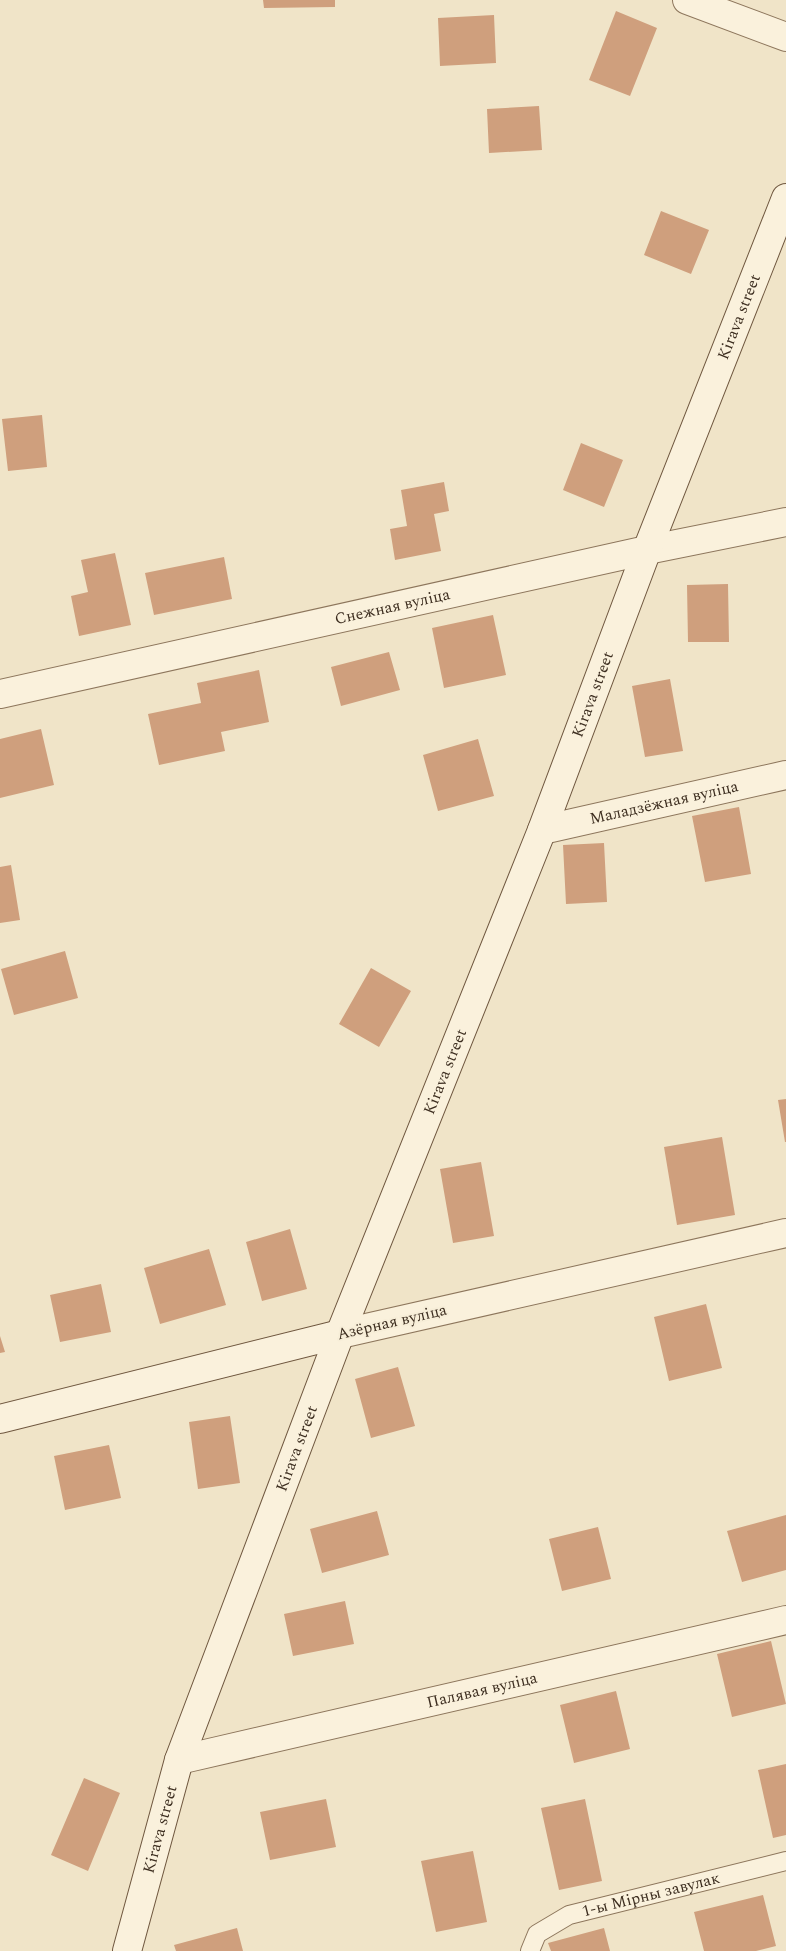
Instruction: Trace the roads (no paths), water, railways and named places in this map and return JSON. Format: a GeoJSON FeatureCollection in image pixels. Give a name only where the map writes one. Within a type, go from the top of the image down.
{"type":"FeatureCollection","features":[{"type":"Feature","properties":{"kind":"street"},"geometry":{"type":"LineString","coordinates":[[688,0],[786,37]]}},
{"type":"Feature","properties":{"kind":"street","name":"Kirava street"},"geometry":{"type":"LineString","coordinates":[[127,1951],[179,1760],[340,1334],[542,830],[647,550],[786,198]]}},
{"type":"Feature","properties":{"kind":"street","name":"Снежная вуліца"},"geometry":{"type":"LineString","coordinates":[[0,694],[647,550],[786,522]]}},
{"type":"Feature","properties":{"kind":"street","name":"Маладзёжная вуліца"},"geometry":{"type":"LineString","coordinates":[[542,830],[786,775]]}},
{"type":"Feature","properties":{"kind":"street","name":"Азёрная вуліца"},"geometry":{"type":"LineString","coordinates":[[0,1419],[340,1334],[786,1233]]}},
{"type":"Feature","properties":{"kind":"street","name":"Палявая вуліца"},"geometry":{"type":"LineString","coordinates":[[179,1760],[786,1620]]}},
{"type":"Feature","properties":{"kind":"lane","name":"1-ы Мірны завулак"},"geometry":{"type":"LineString","coordinates":[[530,1951],[537,1934],[569,1915],[786,1861]]}}]}
